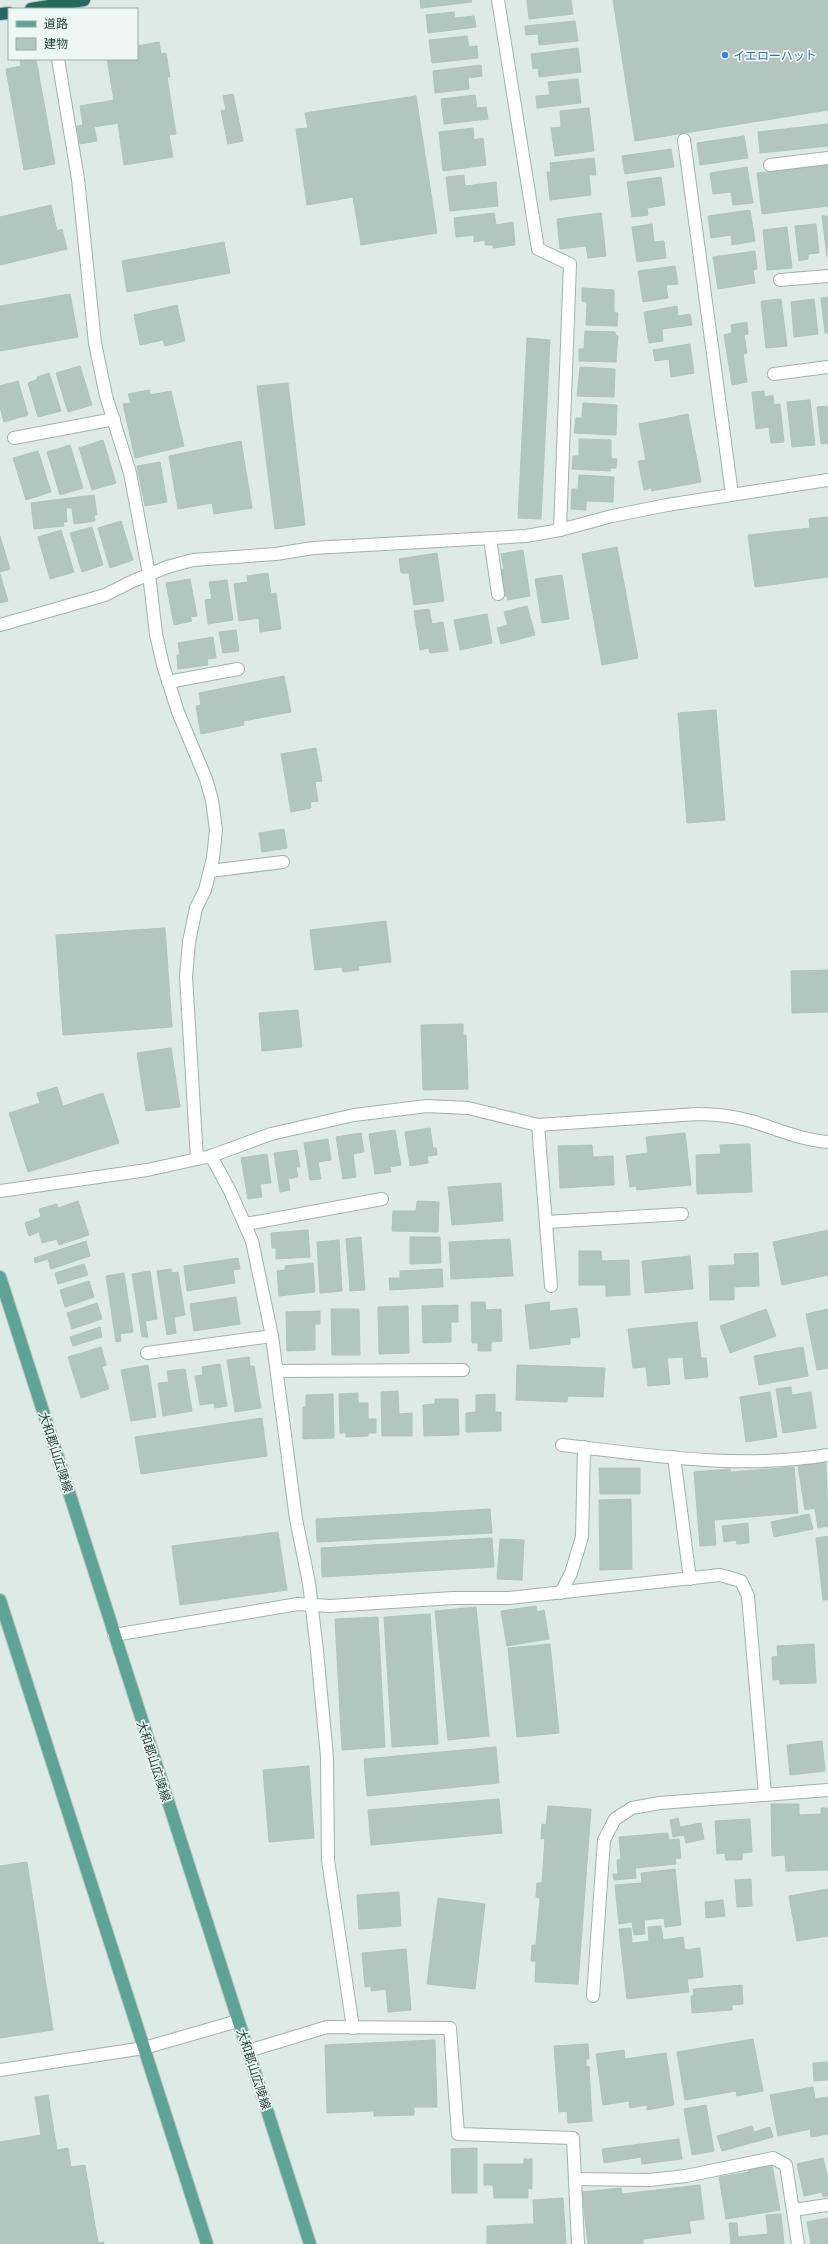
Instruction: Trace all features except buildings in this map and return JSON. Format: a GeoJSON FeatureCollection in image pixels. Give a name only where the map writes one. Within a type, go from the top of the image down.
{"type":"FeatureCollection","features":[{"type":"Feature","properties":{"kind":"highway"},"geometry":{"type":"LineString","coordinates":[[50,7],[84,0]]}},
{"type":"Feature","properties":{"kind":"main road","name":"大和郡山広陵線"},"geometry":{"type":"LineString","coordinates":[[0,1277],[310,2244]]}},
{"type":"Feature","properties":{"kind":"main road"},"geometry":{"type":"LineString","coordinates":[[0,1600],[207,2244]]}},
{"type":"Feature","properties":{"kind":"street"},"geometry":{"type":"LineString","coordinates":[[498,0],[538,249],[570,264],[560,530]]}},
{"type":"Feature","properties":{"kind":"street"},"geometry":{"type":"LineString","coordinates":[[58,60],[78,179],[95,343],[106,396],[130,473],[149,574],[156,634],[168,682],[178,712],[206,779],[212,800],[216,830],[210,871],[205,890],[196,908],[189,942],[186,977],[197,1159]]}},
{"type":"Feature","properties":{"kind":"street"},"geometry":{"type":"LineString","coordinates":[[684,140],[732,494]]}},
{"type":"Feature","properties":{"kind":"street"},"geometry":{"type":"LineString","coordinates":[[770,165],[828,158]]}},
{"type":"Feature","properties":{"kind":"street"},"geometry":{"type":"LineString","coordinates":[[780,280],[828,276]]}},
{"type":"Feature","properties":{"kind":"street"},"geometry":{"type":"LineString","coordinates":[[774,374],[828,367]]}},
{"type":"Feature","properties":{"kind":"street"},"geometry":{"type":"LineString","coordinates":[[14,438],[114,419]]}},
{"type":"Feature","properties":{"kind":"street"},"geometry":{"type":"LineString","coordinates":[[0,625],[105,595],[149,574],[194,560],[222,556],[276,554],[313,548],[526,536],[560,530],[612,516],[732,494],[828,480]]}},
{"type":"Feature","properties":{"kind":"street"},"geometry":{"type":"LineString","coordinates":[[490,538],[498,594]]}},
{"type":"Feature","properties":{"kind":"street"},"geometry":{"type":"LineString","coordinates":[[168,682],[238,669]]}},
{"type":"Feature","properties":{"kind":"street"},"geometry":{"type":"LineString","coordinates":[[210,871],[282,862]]}},
{"type":"Feature","properties":{"kind":"street"},"geometry":{"type":"LineString","coordinates":[[0,1192],[147,1170],[211,1156],[271,1134],[354,1115],[428,1106],[468,1108],[538,1125],[697,1114],[722,1114],[751,1121],[787,1135],[828,1142]]}},
{"type":"Feature","properties":{"kind":"street"},"geometry":{"type":"LineString","coordinates":[[538,1125],[551,1286]]}},
{"type":"Feature","properties":{"kind":"street"},"geometry":{"type":"LineString","coordinates":[[211,1156],[246,1224],[266,1300],[272,1336],[296,1518],[312,1605],[327,1757],[328,1860],[353,2028]]}},
{"type":"Feature","properties":{"kind":"street"},"geometry":{"type":"LineString","coordinates":[[246,1224],[382,1199]]}},
{"type":"Feature","properties":{"kind":"street"},"geometry":{"type":"LineString","coordinates":[[546,1222],[682,1214]]}},
{"type":"Feature","properties":{"kind":"street"},"geometry":{"type":"LineString","coordinates":[[147,1353],[272,1336]]}},
{"type":"Feature","properties":{"kind":"street"},"geometry":{"type":"LineString","coordinates":[[277,1371],[462,1370]]}},
{"type":"Feature","properties":{"kind":"street"},"geometry":{"type":"LineString","coordinates":[[562,1445],[674,1457],[749,1463],[805,1459],[828,1455]]}},
{"type":"Feature","properties":{"kind":"street"},"geometry":{"type":"LineString","coordinates":[[560,1593],[571,1573],[582,1537],[584,1448]]}},
{"type":"Feature","properties":{"kind":"street"},"geometry":{"type":"LineString","coordinates":[[674,1457],[690,1579]]}},
{"type":"Feature","properties":{"kind":"street"},"geometry":{"type":"LineString","coordinates":[[114,1635],[298,1604],[330,1606],[453,1598],[509,1598],[720,1576],[741,1581],[748,1596],[765,1794]]}},
{"type":"Feature","properties":{"kind":"street"},"geometry":{"type":"LineString","coordinates":[[593,1996],[604,1840],[615,1819],[632,1808],[660,1803],[828,1790]]}},
{"type":"Feature","properties":{"kind":"street"},"geometry":{"type":"LineString","coordinates":[[0,2070],[144,2048],[238,2021]]}},
{"type":"Feature","properties":{"kind":"street"},"geometry":{"type":"LineString","coordinates":[[248,2051],[327,2027],[450,2028],[458,2134],[573,2138],[578,2244]]}},
{"type":"Feature","properties":{"kind":"street"},"geometry":{"type":"LineString","coordinates":[[575,2179],[649,2180],[686,2176],[773,2158],[786,2165],[798,2244]]}},
{"type":"Feature","properties":{"kind":"street"},"geometry":{"type":"LineString","coordinates":[[793,2210],[828,2204]]}},
{"type":"Feature","properties":{"kind":"place","name":"イエローハット"},"geometry":{"type":"Point","coordinates":[725,55]}}]}
